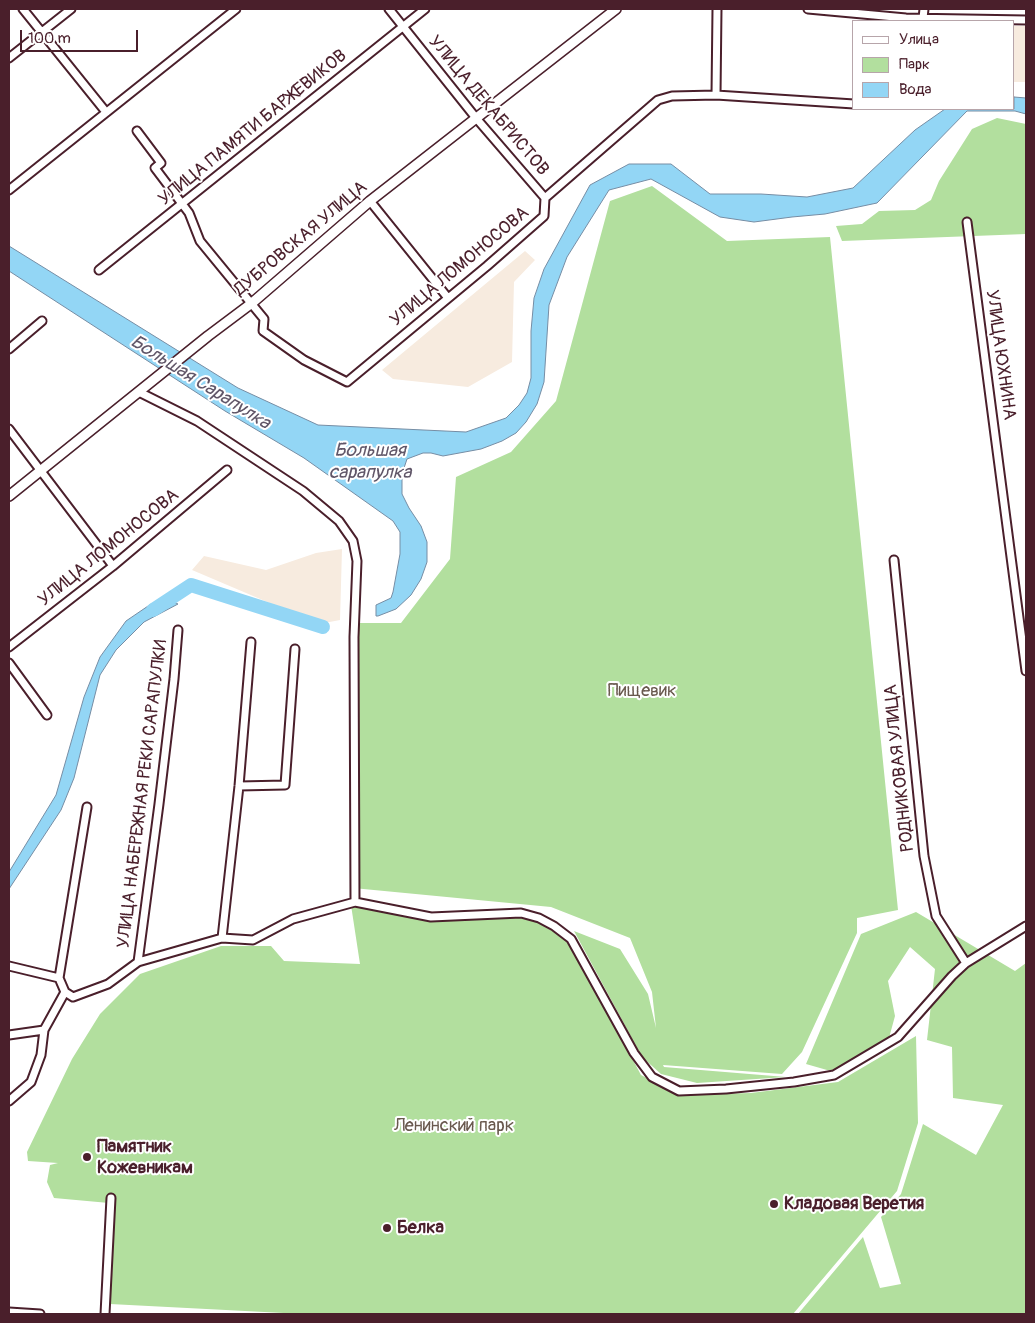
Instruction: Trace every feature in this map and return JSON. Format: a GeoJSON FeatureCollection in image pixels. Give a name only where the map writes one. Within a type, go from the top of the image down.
{"type":"FeatureCollection","features":[{"type":"Feature","properties":{"kind":"street"},"geometry":{"type":"LineString","coordinates":[[23,9],[106,112]]}},
{"type":"Feature","properties":{"kind":"street"},"geometry":{"type":"LineString","coordinates":[[9,58],[71,9]]}},
{"type":"Feature","properties":{"kind":"street"},"geometry":{"type":"LineString","coordinates":[[9,190],[236,9]]}},
{"type":"Feature","properties":{"kind":"street","name":"УЛИЦА ДЕКАБРИСТОВ"},"geometry":{"type":"LineString","coordinates":[[389,9],[476,118],[545,198]]}},
{"type":"Feature","properties":{"kind":"street","name":"УЛИЦА ПАМЯТИ БАРЖЕВИКОВ"},"geometry":{"type":"LineString","coordinates":[[99,270],[425,9]]}},
{"type":"Feature","properties":{"kind":"street","name":"ДУБРОВСКАЯ УЛИЦА"},"geometry":{"type":"LineString","coordinates":[[9,496],[208,336],[252,303],[370,201],[616,9]]}},
{"type":"Feature","properties":{"kind":"street"},"geometry":{"type":"LineString","coordinates":[[716,95],[717,9]]}},
{"type":"Feature","properties":{"kind":"street"},"geometry":{"type":"LineString","coordinates":[[808,9],[905,19],[1026,20]]}},
{"type":"Feature","properties":{"kind":"street"},"geometry":{"type":"LineString","coordinates":[[923,18],[924,9]]}},
{"type":"Feature","properties":{"kind":"street","name":"УЛИЦА ЛОМОНОСОВА"},"geometry":{"type":"LineString","coordinates":[[252,303],[264,319],[263,331],[304,360],[347,382],[544,216],[545,198],[658,100],[672,96],[716,95],[852,104]]}},
{"type":"Feature","properties":{"kind":"street"},"geometry":{"type":"LineString","coordinates":[[137,131],[160,163],[155,168],[189,213],[200,241],[252,303]]}},
{"type":"Feature","properties":{"kind":"street"},"geometry":{"type":"LineString","coordinates":[[370,201],[448,298]]}},
{"type":"Feature","properties":{"kind":"street","name":"УЛИЦА ЮХНИНА"},"geometry":{"type":"LineString","coordinates":[[967,222],[1026,671]]}},
{"type":"Feature","properties":{"kind":"street"},"geometry":{"type":"LineString","coordinates":[[9,349],[42,321]]}},
{"type":"Feature","properties":{"kind":"street"},"geometry":{"type":"LineString","coordinates":[[139,392],[197,421],[303,491],[333,515],[353,541],[357,561],[354,636],[355,902],[432,917],[520,913],[539,918],[554,926],[571,939],[634,1053],[652,1077],[679,1091],[726,1089],[794,1082],[834,1075],[898,1037],[952,976],[966,963],[1026,926]]}},
{"type":"Feature","properties":{"kind":"street"},"geometry":{"type":"LineString","coordinates":[[9,429],[113,566]]}},
{"type":"Feature","properties":{"kind":"street","name":"УЛИЦА ЛОМОНОСОВА"},"geometry":{"type":"LineString","coordinates":[[9,647],[113,566],[227,470]]}},
{"type":"Feature","properties":{"kind":"street","name":"РОДНИКОВАЯ УЛИЦА"},"geometry":{"type":"LineString","coordinates":[[894,560],[924,856],[936,916],[966,963]]}},
{"type":"Feature","properties":{"kind":"street","name":"УЛИЦА НАБЕРЕЖНАЯ РЕКИ САРАПУЛКИ"},"geometry":{"type":"LineString","coordinates":[[138,962],[159,804],[178,630]]}},
{"type":"Feature","properties":{"kind":"street"},"geometry":{"type":"LineString","coordinates":[[222,938],[239,786],[251,642]]}},
{"type":"Feature","properties":{"kind":"street"},"geometry":{"type":"LineString","coordinates":[[239,786],[285,785],[295,649]]}},
{"type":"Feature","properties":{"kind":"street"},"geometry":{"type":"LineString","coordinates":[[9,663],[47,715]]}},
{"type":"Feature","properties":{"kind":"street"},"geometry":{"type":"LineString","coordinates":[[9,1101],[32,1082],[42,1056],[44,1030],[65,992],[59,978],[86,807]]}},
{"type":"Feature","properties":{"kind":"street","name":"УЛИЦА НАБЕРЕЖНАЯ РЕКИ САРАПУЛКИ"},"geometry":{"type":"LineString","coordinates":[[65,992],[73,996],[108,984],[138,962],[222,938],[254,940],[293,919],[355,902]]}},
{"type":"Feature","properties":{"kind":"street"},"geometry":{"type":"LineString","coordinates":[[9,966],[59,978]]}},
{"type":"Feature","properties":{"kind":"street"},"geometry":{"type":"LineString","coordinates":[[9,1035],[44,1030]]}},
{"type":"Feature","properties":{"kind":"street"},"geometry":{"type":"LineString","coordinates":[[105,1314],[111,1198]]}},
{"type":"Feature","properties":{"kind":"street"},"geometry":{"type":"LineString","coordinates":[[9,1312],[40,1314]]}},
{"type":"Feature","properties":{"kind":"shaded area"},"geometry":{"type":"Polygon","coordinates":[[[1015,26],[1026,26],[1026,82],[1015,82],[1015,26]]]}},
{"type":"Feature","properties":{"kind":"shaded area"},"geometry":{"type":"Polygon","coordinates":[[[525,251],[535,260],[514,282],[512,362],[468,387],[393,379],[382,370],[525,251]]]}},
{"type":"Feature","properties":{"kind":"shaded area"},"geometry":{"type":"Polygon","coordinates":[[[342,549],[340,620],[319,624],[192,570],[204,556],[266,570],[316,553],[342,549]]]}},
{"type":"Feature","properties":{"kind":"green space"},"geometry":{"type":"Polygon","coordinates":[[[997,118],[1026,124],[1026,234],[842,241],[836,226],[862,224],[879,211],[915,210],[931,200],[939,181],[972,129],[997,118]]]}},
{"type":"Feature","properties":{"kind":"green space","name":"Пищевик"},"geometry":{"type":"Polygon","coordinates":[[[652,186],[727,241],[830,237],[898,910],[857,918],[857,933],[802,1052],[782,1074],[663,1065],[664,1067],[786,1077],[697,1083],[661,1074],[642,1057],[574,931],[620,949],[648,994],[656,1028],[652,992],[630,938],[551,907],[353,888],[359,623],[401,623],[450,559],[456,477],[511,452],[556,401],[610,201],[652,186]]]}},
{"type":"Feature","properties":{"kind":"green space","name":"Ленинский парк"},"geometry":{"type":"Polygon","coordinates":[[[351,905],[419,917],[517,912],[568,939],[641,1075],[679,1095],[751,1093],[838,1082],[916,1036],[918,1123],[897,1191],[793,1314],[303,1314],[110,1304],[113,1260],[107,1234],[109,1203],[54,1198],[47,1182],[50,1165],[58,1163],[28,1161],[27,1152],[72,1059],[100,1014],[140,974],[221,946],[271,946],[284,961],[360,964],[351,905]]]}},
{"type":"Feature","properties":{"kind":"green space"},"geometry":{"type":"Polygon","coordinates":[[[916,912],[1015,971],[1026,963],[1026,1314],[798,1314],[863,1237],[880,1288],[901,1284],[881,1217],[901,1194],[923,1124],[976,1155],[1003,1105],[953,1098],[952,1047],[927,1040],[935,969],[910,947],[888,981],[895,1016],[889,1038],[834,1072],[806,1064],[861,934],[916,912]]]}},
{"type":"Feature","properties":{"kind":"water","name":"Большая сарапулка"},"geometry":{"type":"Polygon","coordinates":[[[1015,97],[1026,98],[1026,114],[1015,111],[967,111],[877,203],[825,214],[754,222],[720,217],[651,179],[609,190],[567,257],[549,305],[544,382],[537,404],[526,422],[516,433],[481,449],[443,456],[423,453],[407,459],[402,474],[402,494],[421,526],[427,542],[427,562],[421,579],[411,595],[396,609],[378,616],[376,616],[376,605],[391,598],[400,554],[400,532],[393,521],[304,458],[225,411],[9,271],[9,246],[238,388],[318,425],[466,432],[506,418],[519,405],[527,393],[531,378],[531,331],[534,298],[544,269],[590,185],[629,164],[671,164],[710,194],[761,194],[807,197],[853,188],[915,130],[944,110],[1015,110],[1015,97]]]}},
{"type":"Feature","properties":{"kind":"water"},"geometry":{"type":"Polygon","coordinates":[[[169,600],[178,604],[144,622],[116,650],[100,675],[74,778],[61,810],[9,889],[9,872],[56,795],[84,697],[100,657],[126,621],[151,604],[169,600]]]}},
{"type":"Feature","properties":{"kind":"waterway","name":"Большая Сарапулка"},"geometry":{"type":"LineString","coordinates":[[153,610],[191,585],[323,627]]}},
{"type":"Feature","properties":{"kind":"place","name":"Памятник Кожевникам"},"geometry":{"type":"Point","coordinates":[87,1157]}},
{"type":"Feature","properties":{"kind":"place","name":"Кладовая Веретия"},"geometry":{"type":"Point","coordinates":[774,1204]}},
{"type":"Feature","properties":{"kind":"place","name":"Белка"},"geometry":{"type":"Point","coordinates":[387,1228]}}]}
